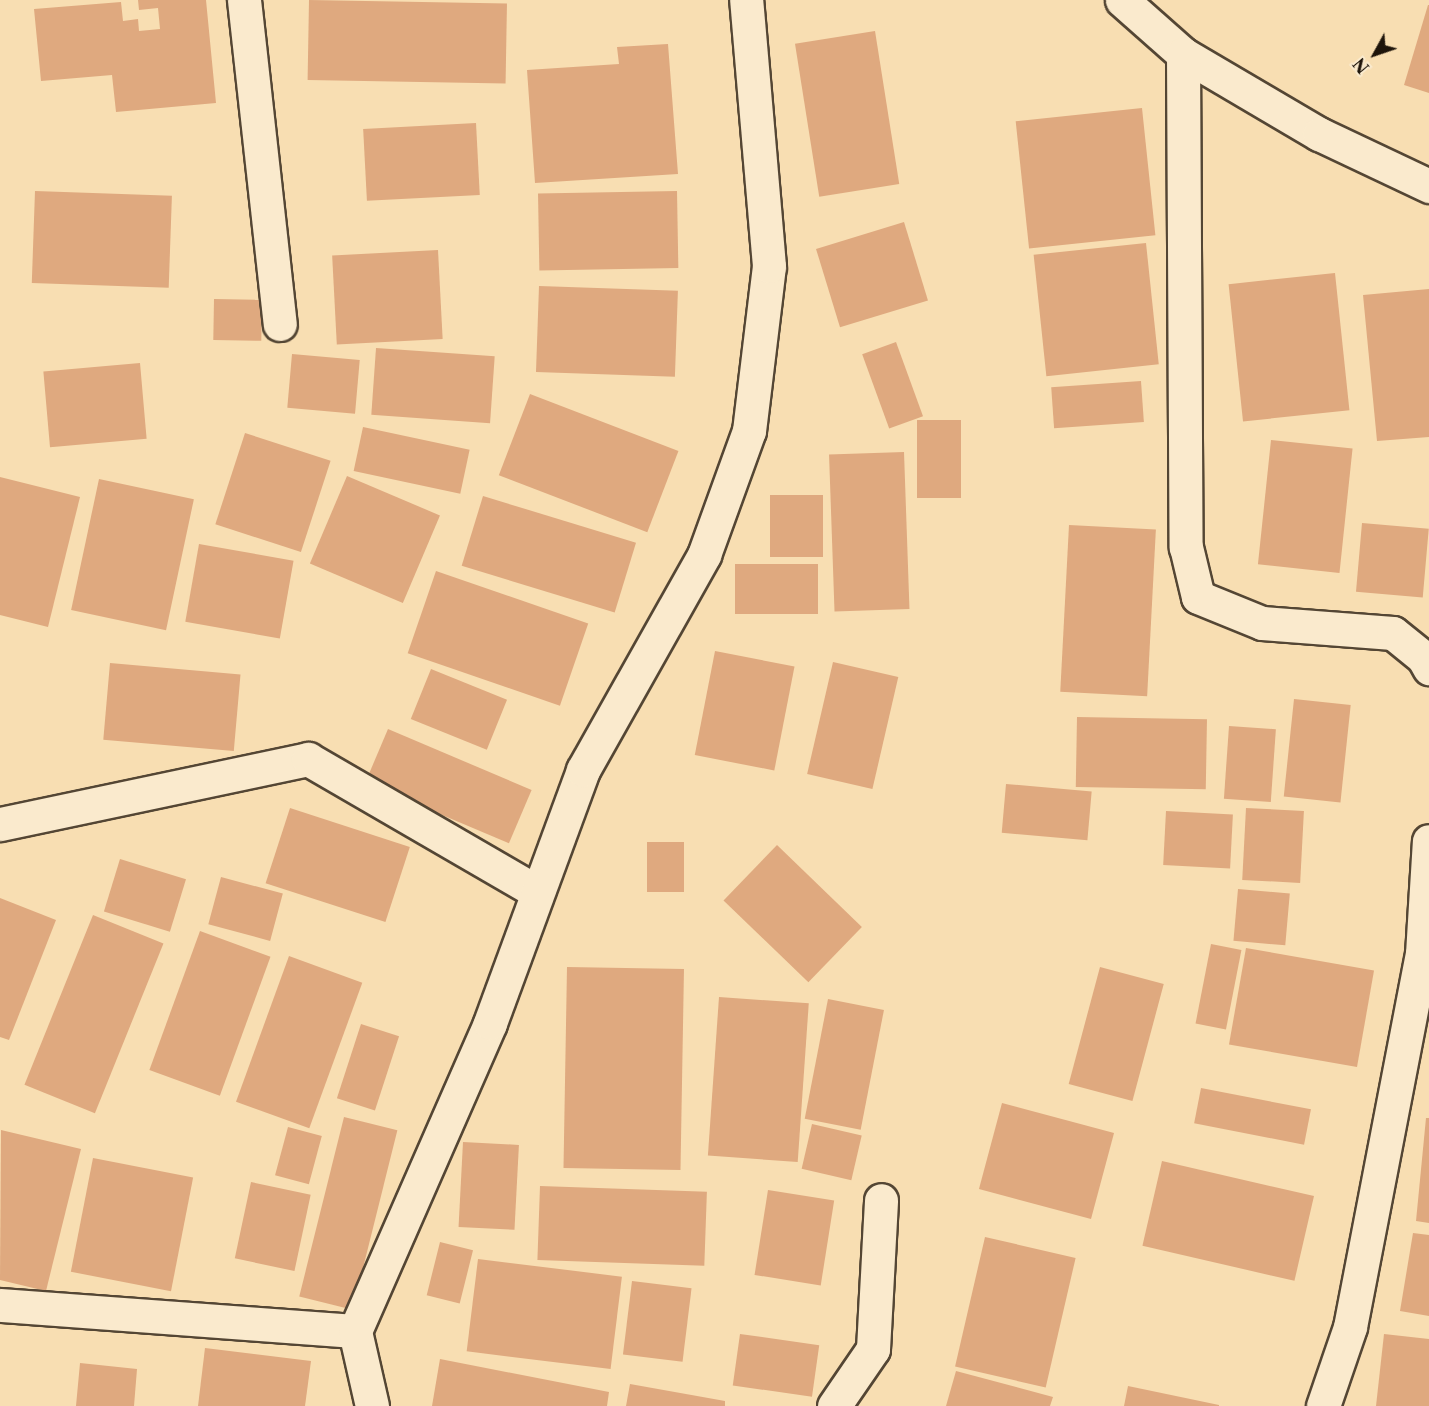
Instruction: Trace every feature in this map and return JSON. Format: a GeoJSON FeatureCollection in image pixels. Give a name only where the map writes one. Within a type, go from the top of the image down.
{"type":"FeatureCollection","features":[{"type":"Feature","properties":{"kind":"street"},"geometry":{"type":"LineString","coordinates":[[244,0],[280,324]]}},
{"type":"Feature","properties":{"kind":"street"},"geometry":{"type":"LineString","coordinates":[[372,1406],[355,1331],[490,1023],[536,891],[583,770],[704,555],[749,431],[769,266],[746,0]]}},
{"type":"Feature","properties":{"kind":"street"},"geometry":{"type":"LineString","coordinates":[[1122,0],[1183,54],[1319,134],[1429,186]]}},
{"type":"Feature","properties":{"kind":"street"},"geometry":{"type":"LineString","coordinates":[[1183,54],[1186,547],[1198,597],[1262,623],[1393,633],[1423,657],[1429,668]]}},
{"type":"Feature","properties":{"kind":"street"},"geometry":{"type":"LineString","coordinates":[[0,824],[308,759],[536,891]]}},
{"type":"Feature","properties":{"kind":"street"},"geometry":{"type":"LineString","coordinates":[[1323,1406],[1350,1327],[1422,954],[1429,841]]}},
{"type":"Feature","properties":{"kind":"street"},"geometry":{"type":"LineString","coordinates":[[834,1406],[873,1349],[881,1200]]}},
{"type":"Feature","properties":{"kind":"street"},"geometry":{"type":"LineString","coordinates":[[0,1305],[355,1331]]}},
{"type":"Feature","properties":{"kind":"building"},"geometry":{"type":"Polygon","coordinates":[[[138,0],[206,0],[216,103],[116,112],[112,75],[41,81],[34,9],[121,2],[123,21],[138,19],[139,31],[160,29],[158,8],[139,10],[138,0]]]}},
{"type":"Feature","properties":{"kind":"building"},"geometry":{"type":"Polygon","coordinates":[[[309,0],[507,3],[506,83],[308,80],[309,0]]]}},
{"type":"Feature","properties":{"kind":"building"},"geometry":{"type":"Polygon","coordinates":[[[1429,5],[1429,93],[1404,85],[1429,5]]]}},
{"type":"Feature","properties":{"kind":"building"},"geometry":{"type":"Polygon","coordinates":[[[875,31],[899,184],[819,197],[795,44],[875,31]]]}},
{"type":"Feature","properties":{"kind":"building"},"geometry":{"type":"Polygon","coordinates":[[[668,44],[678,174],[535,183],[527,70],[619,64],[617,47],[668,44]]]}},
{"type":"Feature","properties":{"kind":"building"},"geometry":{"type":"Polygon","coordinates":[[[1142,108],[1155,235],[1029,249],[1016,121],[1142,108]]]}},
{"type":"Feature","properties":{"kind":"building"},"geometry":{"type":"Polygon","coordinates":[[[476,123],[480,195],[367,201],[363,129],[476,123]]]}},
{"type":"Feature","properties":{"kind":"building"},"geometry":{"type":"Polygon","coordinates":[[[35,191],[172,196],[169,288],[32,283],[35,191]]]}},
{"type":"Feature","properties":{"kind":"building"},"geometry":{"type":"Polygon","coordinates":[[[677,191],[678,268],[539,270],[538,193],[677,191]]]}},
{"type":"Feature","properties":{"kind":"building"},"geometry":{"type":"Polygon","coordinates":[[[904,222],[928,300],[840,327],[816,249],[904,222]]]}},
{"type":"Feature","properties":{"kind":"building"},"geometry":{"type":"Polygon","coordinates":[[[1146,243],[1159,364],[1046,376],[1034,255],[1146,243]]]}},
{"type":"Feature","properties":{"kind":"building"},"geometry":{"type":"Polygon","coordinates":[[[438,250],[443,339],[337,344],[332,256],[438,250]]]}},
{"type":"Feature","properties":{"kind":"building"},"geometry":{"type":"Polygon","coordinates":[[[1335,273],[1349,410],[1243,421],[1229,284],[1335,273]]]}},
{"type":"Feature","properties":{"kind":"building"},"geometry":{"type":"Polygon","coordinates":[[[539,286],[678,291],[675,377],[536,372],[539,286]]]}},
{"type":"Feature","properties":{"kind":"building"},"geometry":{"type":"Polygon","coordinates":[[[1429,289],[1429,437],[1377,441],[1363,295],[1429,289]]]}},
{"type":"Feature","properties":{"kind":"building"},"geometry":{"type":"Polygon","coordinates":[[[214,299],[262,300],[261,341],[213,340],[214,299]]]}},
{"type":"Feature","properties":{"kind":"building"},"geometry":{"type":"Polygon","coordinates":[[[896,342],[923,416],[889,429],[862,354],[896,342]]]}},
{"type":"Feature","properties":{"kind":"building"},"geometry":{"type":"Polygon","coordinates":[[[376,348],[495,356],[490,423],[371,415],[376,348]]]}},
{"type":"Feature","properties":{"kind":"building"},"geometry":{"type":"Polygon","coordinates":[[[292,354],[360,360],[355,414],[287,408],[292,354]]]}},
{"type":"Feature","properties":{"kind":"building"},"geometry":{"type":"Polygon","coordinates":[[[140,363],[147,439],[50,447],[43,371],[140,363]]]}},
{"type":"Feature","properties":{"kind":"building"},"geometry":{"type":"Polygon","coordinates":[[[1141,381],[1144,422],[1054,428],[1051,387],[1141,381]]]}},
{"type":"Feature","properties":{"kind":"building"},"geometry":{"type":"Polygon","coordinates":[[[530,394],[678,451],[647,532],[499,475],[530,394]]]}},
{"type":"Feature","properties":{"kind":"building"},"geometry":{"type":"Polygon","coordinates":[[[917,420],[961,420],[961,498],[917,498],[917,420]]]}},
{"type":"Feature","properties":{"kind":"building"},"geometry":{"type":"Polygon","coordinates":[[[363,427],[470,450],[460,494],[354,471],[363,427]]]}},
{"type":"Feature","properties":{"kind":"building"},"geometry":{"type":"Polygon","coordinates":[[[245,433],[331,461],[301,552],[215,524],[245,433]]]}},
{"type":"Feature","properties":{"kind":"building"},"geometry":{"type":"Polygon","coordinates":[[[1271,440],[1353,449],[1339,573],[1258,564],[1271,440]]]}},
{"type":"Feature","properties":{"kind":"building"},"geometry":{"type":"Polygon","coordinates":[[[904,452],[909,609],[835,612],[829,455],[904,452]]]}},
{"type":"Feature","properties":{"kind":"building"},"geometry":{"type":"Polygon","coordinates":[[[347,476],[440,515],[403,603],[310,563],[347,476]]]}},
{"type":"Feature","properties":{"kind":"building"},"geometry":{"type":"Polygon","coordinates":[[[0,477],[80,497],[48,627],[0,615],[0,477]]]}},
{"type":"Feature","properties":{"kind":"building"},"geometry":{"type":"Polygon","coordinates":[[[99,479],[194,499],[166,630],[71,610],[99,479]]]}},
{"type":"Feature","properties":{"kind":"building"},"geometry":{"type":"Polygon","coordinates":[[[770,495],[823,495],[823,557],[770,557],[770,495]]]}},
{"type":"Feature","properties":{"kind":"building"},"geometry":{"type":"Polygon","coordinates":[[[483,496],[636,543],[615,613],[462,566],[483,496]]]}},
{"type":"Feature","properties":{"kind":"building"},"geometry":{"type":"Polygon","coordinates":[[[1362,523],[1429,529],[1423,598],[1356,592],[1362,523]]]}},
{"type":"Feature","properties":{"kind":"building"},"geometry":{"type":"Polygon","coordinates":[[[1069,525],[1156,530],[1147,696],[1060,692],[1069,525]]]}},
{"type":"Feature","properties":{"kind":"building"},"geometry":{"type":"Polygon","coordinates":[[[199,544],[294,561],[280,638],[185,622],[199,544]]]}},
{"type":"Feature","properties":{"kind":"building"},"geometry":{"type":"Polygon","coordinates":[[[735,564],[818,564],[818,614],[735,614],[735,564]]]}},
{"type":"Feature","properties":{"kind":"building"},"geometry":{"type":"Polygon","coordinates":[[[436,571],[588,623],[560,706],[408,653],[436,571]]]}},
{"type":"Feature","properties":{"kind":"building"},"geometry":{"type":"Polygon","coordinates":[[[715,651],[795,666],[774,771],[695,755],[715,651]]]}},
{"type":"Feature","properties":{"kind":"building"},"geometry":{"type":"Polygon","coordinates":[[[833,662],[898,677],[872,789],[807,774],[833,662]]]}},
{"type":"Feature","properties":{"kind":"building"},"geometry":{"type":"Polygon","coordinates":[[[110,663],[241,674],[234,751],[103,740],[110,663]]]}},
{"type":"Feature","properties":{"kind":"building"},"geometry":{"type":"Polygon","coordinates":[[[431,669],[507,700],[487,750],[411,719],[431,669]]]}},
{"type":"Feature","properties":{"kind":"building"},"geometry":{"type":"Polygon","coordinates":[[[1294,699],[1351,705],[1340,802],[1284,796],[1294,699]]]}},
{"type":"Feature","properties":{"kind":"building"},"geometry":{"type":"Polygon","coordinates":[[[1077,717],[1207,719],[1206,789],[1076,787],[1077,717]]]}},
{"type":"Feature","properties":{"kind":"building"},"geometry":{"type":"Polygon","coordinates":[[[1229,726],[1276,729],[1271,802],[1224,799],[1229,726]]]}},
{"type":"Feature","properties":{"kind":"building"},"geometry":{"type":"Polygon","coordinates":[[[388,729],[532,790],[509,843],[365,782],[388,729]]]}},
{"type":"Feature","properties":{"kind":"building"},"geometry":{"type":"Polygon","coordinates":[[[1006,784],[1092,791],[1087,840],[1002,833],[1006,784]]]}},
{"type":"Feature","properties":{"kind":"building"},"geometry":{"type":"Polygon","coordinates":[[[290,808],[410,847],[385,922],[266,883],[290,808]]]}},
{"type":"Feature","properties":{"kind":"building"},"geometry":{"type":"Polygon","coordinates":[[[1246,808],[1304,811],[1300,883],[1242,880],[1246,808]]]}},
{"type":"Feature","properties":{"kind":"building"},"geometry":{"type":"Polygon","coordinates":[[[1166,811],[1233,815],[1230,868],[1163,865],[1166,811]]]}},
{"type":"Feature","properties":{"kind":"building"},"geometry":{"type":"Polygon","coordinates":[[[647,842],[684,842],[684,892],[647,892],[647,842]]]}},
{"type":"Feature","properties":{"kind":"building"},"geometry":{"type":"Polygon","coordinates":[[[777,845],[862,927],[808,982],[724,900],[777,845]]]}},
{"type":"Feature","properties":{"kind":"building"},"geometry":{"type":"Polygon","coordinates":[[[120,859],[186,879],[170,932],[104,912],[120,859]]]}},
{"type":"Feature","properties":{"kind":"building"},"geometry":{"type":"Polygon","coordinates":[[[221,877],[283,894],[270,941],[208,924],[221,877]]]}},
{"type":"Feature","properties":{"kind":"building"},"geometry":{"type":"Polygon","coordinates":[[[1238,889],[1290,894],[1285,945],[1233,941],[1238,889]]]}},
{"type":"Feature","properties":{"kind":"building"},"geometry":{"type":"Polygon","coordinates":[[[0,898],[56,920],[9,1040],[0,1037],[0,898]]]}},
{"type":"Feature","properties":{"kind":"building"},"geometry":{"type":"Polygon","coordinates":[[[93,915],[163,943],[95,1113],[24,1085],[93,915]]]}},
{"type":"Feature","properties":{"kind":"building"},"geometry":{"type":"Polygon","coordinates":[[[200,931],[270,957],[220,1096],[149,1070],[200,931]]]}},
{"type":"Feature","properties":{"kind":"building"},"geometry":{"type":"Polygon","coordinates":[[[1211,944],[1241,950],[1226,1029],[1196,1024],[1211,944]]]}},
{"type":"Feature","properties":{"kind":"building"},"geometry":{"type":"Polygon","coordinates":[[[1246,948],[1374,971],[1357,1067],[1229,1045],[1246,948]]]}},
{"type":"Feature","properties":{"kind":"building"},"geometry":{"type":"Polygon","coordinates":[[[289,956],[362,983],[309,1128],[236,1102],[289,956]]]}},
{"type":"Feature","properties":{"kind":"building"},"geometry":{"type":"Polygon","coordinates":[[[567,967],[684,969],[680,1170],[563,1168],[567,967]]]}},
{"type":"Feature","properties":{"kind":"building"},"geometry":{"type":"Polygon","coordinates":[[[1100,967],[1164,984],[1132,1101],[1069,1084],[1100,967]]]}},
{"type":"Feature","properties":{"kind":"building"},"geometry":{"type":"Polygon","coordinates":[[[719,997],[809,1003],[798,1162],[708,1156],[719,997]]]}},
{"type":"Feature","properties":{"kind":"building"},"geometry":{"type":"Polygon","coordinates":[[[828,999],[884,1010],[861,1130],[805,1119],[828,999]]]}},
{"type":"Feature","properties":{"kind":"building"},"geometry":{"type":"Polygon","coordinates":[[[361,1024],[399,1036],[375,1111],[337,1098],[361,1024]]]}},
{"type":"Feature","properties":{"kind":"building"},"geometry":{"type":"Polygon","coordinates":[[[1201,1088],[1311,1109],[1304,1145],[1194,1123],[1201,1088]]]}},
{"type":"Feature","properties":{"kind":"building"},"geometry":{"type":"Polygon","coordinates":[[[1002,1103],[1114,1133],[1091,1219],[979,1189],[1002,1103]]]}},
{"type":"Feature","properties":{"kind":"building"},"geometry":{"type":"Polygon","coordinates":[[[344,1117],[397,1130],[353,1310],[299,1297],[344,1117]]]}},
{"type":"Feature","properties":{"kind":"building"},"geometry":{"type":"Polygon","coordinates":[[[1426,1118],[1429,1118],[1429,1223],[1416,1221],[1426,1118]]]}},
{"type":"Feature","properties":{"kind":"building"},"geometry":{"type":"Polygon","coordinates":[[[812,1124],[862,1135],[851,1180],[802,1169],[812,1124]]]}},
{"type":"Feature","properties":{"kind":"building"},"geometry":{"type":"Polygon","coordinates":[[[288,1127],[322,1136],[309,1184],[275,1175],[288,1127]]]}},
{"type":"Feature","properties":{"kind":"building"},"geometry":{"type":"Polygon","coordinates":[[[1,1130],[81,1149],[46,1291],[0,1280],[1,1130]]]}},
{"type":"Feature","properties":{"kind":"building"},"geometry":{"type":"Polygon","coordinates":[[[463,1142],[519,1145],[514,1230],[459,1227],[463,1142]]]}},
{"type":"Feature","properties":{"kind":"building"},"geometry":{"type":"Polygon","coordinates":[[[93,1158],[193,1177],[171,1291],[71,1272],[93,1158]]]}},
{"type":"Feature","properties":{"kind":"building"},"geometry":{"type":"Polygon","coordinates":[[[1162,1161],[1314,1196],[1294,1281],[1142,1246],[1162,1161]]]}},
{"type":"Feature","properties":{"kind":"building"},"geometry":{"type":"Polygon","coordinates":[[[251,1182],[311,1195],[294,1271],[235,1258],[251,1182]]]}},
{"type":"Feature","properties":{"kind":"building"},"geometry":{"type":"Polygon","coordinates":[[[540,1186],[707,1192],[704,1266],[537,1260],[540,1186]]]}},
{"type":"Feature","properties":{"kind":"building"},"geometry":{"type":"Polygon","coordinates":[[[768,1190],[834,1200],[821,1285],[755,1275],[768,1190]]]}},
{"type":"Feature","properties":{"kind":"building"},"geometry":{"type":"Polygon","coordinates":[[[1413,1233],[1429,1235],[1429,1316],[1400,1311],[1413,1233]]]}},
{"type":"Feature","properties":{"kind":"building"},"geometry":{"type":"Polygon","coordinates":[[[985,1237],[1076,1258],[1046,1388],[955,1367],[985,1237]]]}},
{"type":"Feature","properties":{"kind":"building"},"geometry":{"type":"Polygon","coordinates":[[[440,1242],[473,1250],[460,1304],[427,1295],[440,1242]]]}},
{"type":"Feature","properties":{"kind":"building"},"geometry":{"type":"Polygon","coordinates":[[[478,1259],[622,1277],[611,1369],[467,1351],[478,1259]]]}},
{"type":"Feature","properties":{"kind":"building"},"geometry":{"type":"Polygon","coordinates":[[[632,1281],[692,1288],[683,1362],[623,1354],[632,1281]]]}},
{"type":"Feature","properties":{"kind":"building"},"geometry":{"type":"Polygon","coordinates":[[[740,1334],[819,1345],[812,1397],[733,1385],[740,1334]]]}},
{"type":"Feature","properties":{"kind":"building"},"geometry":{"type":"Polygon","coordinates":[[[1384,1334],[1429,1339],[1429,1406],[1376,1406],[1384,1334]]]}},
{"type":"Feature","properties":{"kind":"building"},"geometry":{"type":"Polygon","coordinates":[[[205,1348],[311,1361],[305,1406],[198,1406],[205,1348]]]}},
{"type":"Feature","properties":{"kind":"building"},"geometry":{"type":"Polygon","coordinates":[[[440,1359],[609,1392],[607,1406],[432,1406],[440,1359]]]}},
{"type":"Feature","properties":{"kind":"building"},"geometry":{"type":"Polygon","coordinates":[[[80,1363],[137,1369],[134,1406],[76,1406],[80,1363]]]}},
{"type":"Feature","properties":{"kind":"building"},"geometry":{"type":"Polygon","coordinates":[[[956,1371],[1053,1397],[1050,1406],[946,1406],[956,1371]]]}},
{"type":"Feature","properties":{"kind":"building"},"geometry":{"type":"Polygon","coordinates":[[[630,1384],[725,1401],[725,1406],[626,1406],[630,1384]]]}},
{"type":"Feature","properties":{"kind":"building"},"geometry":{"type":"Polygon","coordinates":[[[1128,1386],[1219,1405],[1219,1406],[1124,1406],[1128,1386]]]}}]}
